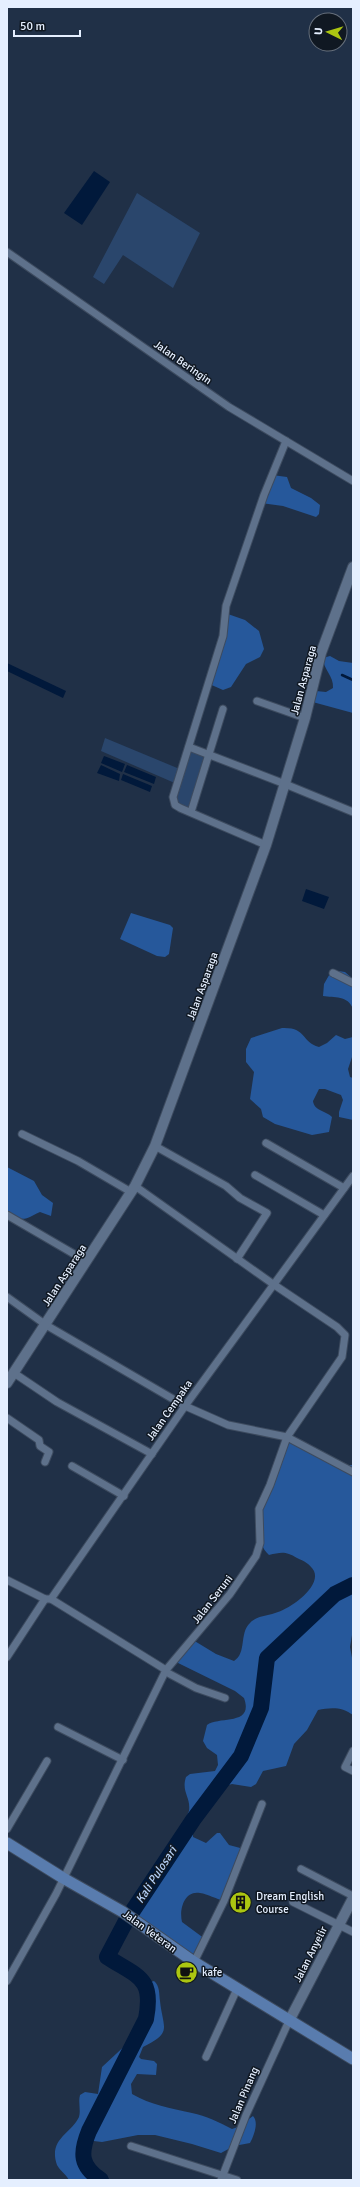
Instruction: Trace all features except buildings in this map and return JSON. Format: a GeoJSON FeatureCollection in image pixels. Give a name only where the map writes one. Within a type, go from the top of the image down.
{"type":"FeatureCollection","features":[{"type":"Feature","properties":{"kind":"main road","name":"Jalan Veteran"},"geometry":{"type":"LineString","coordinates":[[7,1843],[62,1878],[123,1912],[194,1962],[353,2059]]}},
{"type":"Feature","properties":{"kind":"street","name":"Jalan Beringin"},"geometry":{"type":"LineString","coordinates":[[7,252],[229,407],[353,481]]}},
{"type":"Feature","properties":{"kind":"street"},"geometry":{"type":"LineString","coordinates":[[266,845],[175,805],[173,797],[223,636],[226,606],[264,495],[286,441]]}},
{"type":"Feature","properties":{"kind":"street","name":"Jalan Asparaga"},"geometry":{"type":"LineString","coordinates":[[7,1383],[133,1189],[155,1146],[266,845],[305,718],[321,653],[353,567]]}},
{"type":"Feature","properties":{"kind":"street"},"geometry":{"type":"LineString","coordinates":[[257,701],[305,718]]}},
{"type":"Feature","properties":{"kind":"street"},"geometry":{"type":"LineString","coordinates":[[191,812],[223,709]]}},
{"type":"Feature","properties":{"kind":"street"},"geometry":{"type":"LineString","coordinates":[[189,747],[353,812]]}},
{"type":"Feature","properties":{"kind":"street"},"geometry":{"type":"LineString","coordinates":[[333,973],[353,983]]}},
{"type":"Feature","properties":{"kind":"street"},"geometry":{"type":"LineString","coordinates":[[22,1134],[133,1189],[337,1327],[345,1335],[353,1337]]}},
{"type":"Feature","properties":{"kind":"street"},"geometry":{"type":"LineString","coordinates":[[266,1143],[344,1188]]}},
{"type":"Feature","properties":{"kind":"street"},"geometry":{"type":"LineString","coordinates":[[155,1146],[226,1186],[240,1198],[267,1213],[237,1259]]}},
{"type":"Feature","properties":{"kind":"street"},"geometry":{"type":"LineString","coordinates":[[255,1175],[324,1215]]}},
{"type":"Feature","properties":{"kind":"street","name":"Jalan Cempaka"},"geometry":{"type":"LineString","coordinates":[[7,1657],[124,1496],[185,1406],[353,1176]]}},
{"type":"Feature","properties":{"kind":"street"},"geometry":{"type":"LineString","coordinates":[[7,1215],[86,1261]]}},
{"type":"Feature","properties":{"kind":"street"},"geometry":{"type":"LineString","coordinates":[[7,1297],[46,1325],[185,1406],[228,1425],[287,1437],[353,1472]]}},
{"type":"Feature","properties":{"kind":"street","name":"Jalan Seruni"},"geometry":{"type":"LineString","coordinates":[[7,1981],[123,1760],[166,1671],[226,1600],[256,1556],[260,1543],[259,1509],[270,1485],[287,1437],[342,1357],[345,1335]]}},
{"type":"Feature","properties":{"kind":"street"},"geometry":{"type":"LineString","coordinates":[[14,1373],[57,1402],[152,1454]]}},
{"type":"Feature","properties":{"kind":"street"},"geometry":{"type":"LineString","coordinates":[[7,1418],[39,1440],[40,1446],[49,1452],[45,1462]]}},
{"type":"Feature","properties":{"kind":"street"},"geometry":{"type":"LineString","coordinates":[[72,1466],[124,1496]]}},
{"type":"Feature","properties":{"kind":"street"},"geometry":{"type":"LineString","coordinates":[[7,1580],[48,1599],[196,1688],[225,1698]]}},
{"type":"Feature","properties":{"kind":"street"},"geometry":{"type":"LineString","coordinates":[[58,1727],[123,1760]]}},
{"type":"Feature","properties":{"kind":"street"},"geometry":{"type":"LineString","coordinates":[[353,1752],[345,1767],[353,1771]]}},
{"type":"Feature","properties":{"kind":"street"},"geometry":{"type":"LineString","coordinates":[[7,1829],[47,1761]]}},
{"type":"Feature","properties":{"kind":"street"},"geometry":{"type":"LineString","coordinates":[[194,1962],[224,1901],[262,1804]]}},
{"type":"Feature","properties":{"kind":"street"},"geometry":{"type":"LineString","coordinates":[[301,1869],[353,1897]]}},
{"type":"Feature","properties":{"kind":"street","name":"Jalan Anyelir"},"geometry":{"type":"LineString","coordinates":[[289,2021],[353,1897]]}},
{"type":"Feature","properties":{"kind":"street"},"geometry":{"type":"LineString","coordinates":[[293,1902],[353,1932]]}},
{"type":"Feature","properties":{"kind":"street"},"geometry":{"type":"LineString","coordinates":[[206,2057],[237,1989]]}},
{"type":"Feature","properties":{"kind":"street","name":"Jalan Pinang"},"geometry":{"type":"LineString","coordinates":[[222,2177],[246,2115],[289,2021]]}},
{"type":"Feature","properties":{"kind":"street"},"geometry":{"type":"LineString","coordinates":[[131,2146],[222,2177],[237,2180]]}},
{"type":"Feature","properties":{"kind":"shaded area"},"geometry":{"type":"Polygon","coordinates":[[[94,171],[110,182],[82,225],[64,213],[94,171]]]}},
{"type":"Feature","properties":{"kind":"shaded area"},"geometry":{"type":"Polygon","coordinates":[[[137,193],[200,233],[173,288],[123,255],[104,284],[93,277],[137,193]]]}},
{"type":"Feature","properties":{"kind":"shaded area"},"geometry":{"type":"Polygon","coordinates":[[[272,475],[287,477],[291,488],[311,498],[320,505],[319,514],[316,517],[283,506],[261,503],[272,475]]]}},
{"type":"Feature","properties":{"kind":"shaded area"},"geometry":{"type":"Polygon","coordinates":[[[225,613],[245,620],[259,631],[264,649],[260,657],[246,664],[231,687],[223,690],[207,683],[223,636],[225,613]]]}},
{"type":"Feature","properties":{"kind":"shaded area"},"geometry":{"type":"Polygon","coordinates":[[[330,656],[339,661],[353,663],[353,713],[309,701],[316,691],[326,692],[333,688],[332,680],[323,662],[323,658],[330,656]]]}},
{"type":"Feature","properties":{"kind":"shaded area"},"geometry":{"type":"Polygon","coordinates":[[[7,663],[66,691],[63,698],[7,671],[7,663]]]}},
{"type":"Feature","properties":{"kind":"shaded area"},"geometry":{"type":"Polygon","coordinates":[[[105,738],[182,770],[189,747],[209,755],[191,812],[175,805],[177,784],[101,751],[105,738]]]}},
{"type":"Feature","properties":{"kind":"shaded area"},"geometry":{"type":"Polygon","coordinates":[[[104,756],[125,764],[122,772],[101,763],[104,756]]]}},
{"type":"Feature","properties":{"kind":"shaded area"},"geometry":{"type":"Polygon","coordinates":[[[101,765],[120,774],[119,781],[97,773],[101,765]]]}},
{"type":"Feature","properties":{"kind":"shaded area"},"geometry":{"type":"Polygon","coordinates":[[[127,765],[156,777],[154,784],[124,772],[127,765]]]}},
{"type":"Feature","properties":{"kind":"shaded area"},"geometry":{"type":"Polygon","coordinates":[[[123,774],[152,786],[150,792],[121,780],[123,774]]]}},
{"type":"Feature","properties":{"kind":"shaded area"},"geometry":{"type":"Polygon","coordinates":[[[306,889],[329,897],[324,909],[302,901],[306,889]]]}},
{"type":"Feature","properties":{"kind":"shaded area"},"geometry":{"type":"Polygon","coordinates":[[[131,913],[170,925],[173,928],[169,954],[165,957],[157,956],[120,939],[131,913]]]}},
{"type":"Feature","properties":{"kind":"shaded area"},"geometry":{"type":"Polygon","coordinates":[[[332,970],[345,972],[353,979],[353,1009],[348,1001],[344,999],[323,996],[324,984],[332,970]]]}},
{"type":"Feature","properties":{"kind":"shaded area"},"geometry":{"type":"Polygon","coordinates":[[[282,1028],[290,1028],[300,1032],[309,1042],[319,1047],[327,1043],[336,1035],[345,1039],[353,1037],[353,1054],[348,1069],[350,1077],[353,1078],[353,1120],[339,1117],[343,1100],[341,1095],[325,1089],[319,1089],[313,1101],[318,1109],[332,1117],[329,1132],[312,1135],[275,1124],[263,1117],[261,1109],[250,1099],[254,1072],[246,1062],[246,1049],[251,1038],[282,1028]]]}},
{"type":"Feature","properties":{"kind":"shaded area"},"geometry":{"type":"Polygon","coordinates":[[[7,1167],[34,1181],[42,1195],[53,1203],[51,1216],[40,1212],[24,1219],[7,1215],[7,1167]]]}},
{"type":"Feature","properties":{"kind":"shaded area"},"geometry":{"type":"Polygon","coordinates":[[[287,1437],[318,1457],[334,1463],[353,1465],[353,1629],[350,1647],[353,1663],[353,1715],[345,1710],[337,1708],[318,1710],[307,1730],[294,1744],[286,1766],[263,1771],[256,1784],[251,1787],[232,1784],[217,1788],[193,1820],[193,1837],[206,1843],[217,1833],[220,1833],[229,1845],[244,1849],[224,1901],[200,1893],[195,1893],[186,1898],[184,1902],[181,1912],[182,1922],[205,1939],[194,1962],[129,1915],[171,1853],[189,1811],[189,1802],[185,1791],[186,1777],[190,1774],[215,1771],[218,1765],[217,1755],[207,1748],[203,1741],[207,1725],[213,1722],[234,1719],[244,1713],[246,1707],[244,1698],[235,1691],[174,1661],[193,1640],[216,1654],[234,1661],[238,1657],[242,1648],[247,1627],[253,1620],[284,1610],[304,1596],[313,1584],[315,1577],[311,1566],[286,1553],[269,1555],[262,1545],[259,1531],[264,1498],[287,1437]]]}},
{"type":"Feature","properties":{"kind":"shaded area"},"geometry":{"type":"Polygon","coordinates":[[[154,1981],[159,1990],[164,2029],[159,2037],[143,2047],[139,2057],[141,2059],[154,2061],[157,2064],[156,2075],[137,2074],[131,2084],[132,2094],[154,2104],[197,2114],[232,2129],[238,2127],[253,2116],[256,2125],[253,2137],[250,2143],[234,2146],[221,2153],[155,2135],[138,2135],[102,2142],[85,2140],[82,2154],[85,2164],[88,2169],[104,2180],[69,2180],[57,2165],[55,2156],[58,2143],[79,2117],[80,2095],[85,2092],[98,2094],[102,2067],[130,2041],[145,2011],[144,1984],[154,1981]]]}},
{"type":"Feature","properties":{"kind":"waterway"},"geometry":{"type":"LineString","coordinates":[[342,675],[353,680]]}},
{"type":"Feature","properties":{"kind":"waterway","name":"Kali Pulosari"},"geometry":{"type":"LineString","coordinates":[[101,2180],[89,2170],[84,2158],[84,2146],[89,2131],[146,2019],[148,2005],[148,1994],[141,1980],[135,1974],[107,1957],[126,1921],[193,1820],[241,1756],[261,1708],[267,1658],[335,1594],[353,1585]]}},
{"type":"Feature","properties":{"kind":"place","name":"Dream English Course"},"geometry":{"type":"Point","coordinates":[241,1902]}},
{"type":"Feature","properties":{"kind":"place","name":"kafe"},"geometry":{"type":"Point","coordinates":[186,1972]}}]}
